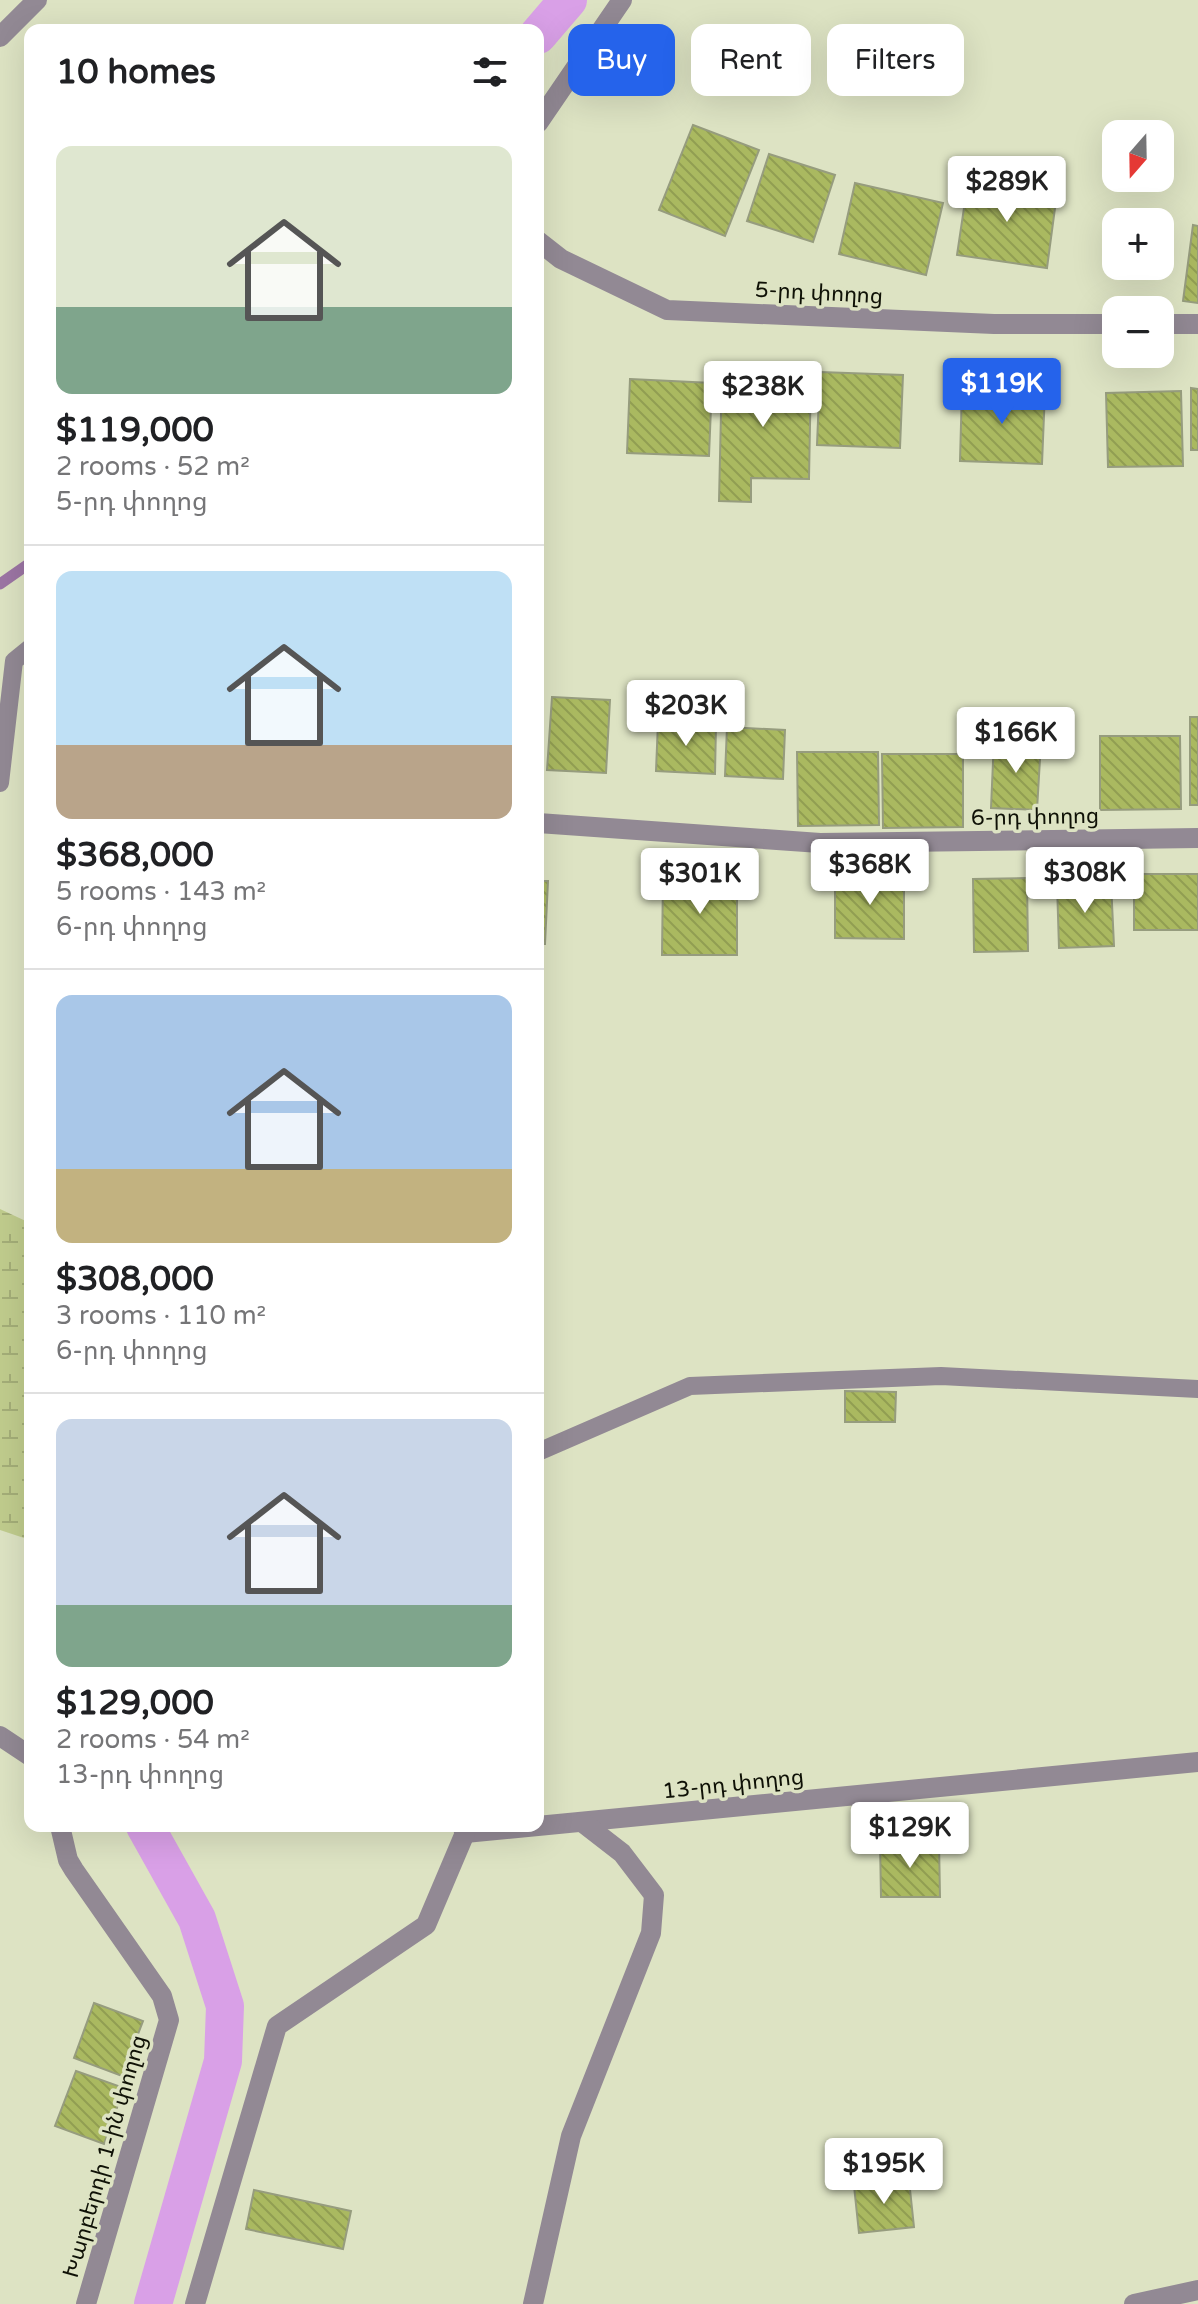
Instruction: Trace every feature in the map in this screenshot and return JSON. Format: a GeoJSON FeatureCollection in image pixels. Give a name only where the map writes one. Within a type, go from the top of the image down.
{"type":"FeatureCollection","features":[{"type":"Feature","properties":{"kind":"street"},"geometry":{"type":"LineString","coordinates":[[0,37],[37,0]]}},
{"type":"Feature","properties":{"kind":"street"},"geometry":{"type":"LineString","coordinates":[[544,114],[622,0]]}},
{"type":"Feature","properties":{"kind":"street","name":"5-րդ փողոց"},"geometry":{"type":"LineString","coordinates":[[544,246],[561,259],[667,310],[994,324],[1102,324]]}},
{"type":"Feature","properties":{"kind":"street"},"geometry":{"type":"LineString","coordinates":[[1174,324],[1198,324]]}},
{"type":"Feature","properties":{"kind":"street","name":"6-րդ փողոց"},"geometry":{"type":"LineString","coordinates":[[544,823],[820,843],[1198,838]]}},
{"type":"Feature","properties":{"kind":"street"},"geometry":{"type":"LineString","coordinates":[[0,1736],[24,1752]]}},
{"type":"Feature","properties":{"kind":"street","name":"13-րդ փողոց"},"geometry":{"type":"LineString","coordinates":[[544,1825],[1198,1762]]}},
{"type":"Feature","properties":{"kind":"street"},"geometry":{"type":"LineString","coordinates":[[533,2304],[571,2136],[651,1933],[654,1895],[622,1853],[582,1822]]}},
{"type":"Feature","properties":{"kind":"street","name":"Խարբերդի 1-ին փողոց"},"geometry":{"type":"LineString","coordinates":[[61,1832],[68,1860],[162,1996],[169,2020],[86,2304]]}},
{"type":"Feature","properties":{"kind":"street"},"geometry":{"type":"LineString","coordinates":[[195,2304],[277,2026],[426,1925],[462,1832]]}},
{"type":"Feature","properties":{"kind":"street"},"geometry":{"type":"LineString","coordinates":[[1134,2304],[1198,2290]]}},
{"type":"Feature","properties":{"kind":"lane"},"geometry":{"type":"LineString","coordinates":[[0,783],[14,661],[24,653]]}},
{"type":"Feature","properties":{"kind":"lane"},"geometry":{"type":"LineString","coordinates":[[544,1449],[690,1386],[941,1376],[1198,1389]]}},
{"type":"Feature","properties":{"kind":"green space"},"geometry":{"type":"Polygon","coordinates":[[[0,1209],[24,1220],[24,1538],[0,1530],[0,1209]]]}},
{"type":"Feature","properties":{"kind":"building"},"geometry":{"type":"Polygon","coordinates":[[[693,125],[759,150],[725,236],[659,210],[693,125]]]}},
{"type":"Feature","properties":{"kind":"building"},"geometry":{"type":"Polygon","coordinates":[[[769,154],[835,175],[813,242],[747,221],[769,154]]]}},
{"type":"Feature","properties":{"kind":"building"},"geometry":{"type":"Polygon","coordinates":[[[968,181],[1057,193],[1047,268],[957,255],[968,181]]]}},
{"type":"Feature","properties":{"kind":"building"},"geometry":{"type":"Polygon","coordinates":[[[855,183],[943,203],[926,275],[839,254],[855,183]]]}},
{"type":"Feature","properties":{"kind":"building"},"geometry":{"type":"Polygon","coordinates":[[[1193,225],[1198,226],[1198,303],[1183,301],[1193,225]]]}},
{"type":"Feature","properties":{"kind":"building"},"geometry":{"type":"Polygon","coordinates":[[[722,369],[811,372],[809,479],[751,478],[751,502],[719,501],[722,369]]]}},
{"type":"Feature","properties":{"kind":"building"},"geometry":{"type":"Polygon","coordinates":[[[820,372],[903,375],[900,448],[817,445],[820,372]]]}},
{"type":"Feature","properties":{"kind":"building"},"geometry":{"type":"Polygon","coordinates":[[[630,379],[712,383],[709,456],[627,453],[630,379]]]}},
{"type":"Feature","properties":{"kind":"building"},"geometry":{"type":"Polygon","coordinates":[[[962,388],[1045,391],[1042,464],[960,461],[962,388]]]}},
{"type":"Feature","properties":{"kind":"building"},"geometry":{"type":"Polygon","coordinates":[[[1191,388],[1198,389],[1198,450],[1191,450],[1191,388]]]}},
{"type":"Feature","properties":{"kind":"building"},"geometry":{"type":"Polygon","coordinates":[[[1181,391],[1183,466],[1108,467],[1106,393],[1181,391]]]}},
{"type":"Feature","properties":{"kind":"building"},"geometry":{"type":"Polygon","coordinates":[[[552,697],[610,700],[606,773],[547,770],[552,697]]]}},
{"type":"Feature","properties":{"kind":"building"},"geometry":{"type":"Polygon","coordinates":[[[1190,717],[1198,717],[1198,805],[1190,805],[1190,717]]]}},
{"type":"Feature","properties":{"kind":"building"},"geometry":{"type":"Polygon","coordinates":[[[658,722],[716,725],[715,774],[656,771],[658,722]]]}},
{"type":"Feature","properties":{"kind":"building"},"geometry":{"type":"Polygon","coordinates":[[[727,727],[785,730],[783,779],[725,776],[727,727]]]}},
{"type":"Feature","properties":{"kind":"building"},"geometry":{"type":"Polygon","coordinates":[[[1100,736],[1180,736],[1181,809],[1100,810],[1100,736]]]}},
{"type":"Feature","properties":{"kind":"building"},"geometry":{"type":"Polygon","coordinates":[[[994,739],[1041,742],[1037,810],[991,808],[994,739]]]}},
{"type":"Feature","properties":{"kind":"building"},"geometry":{"type":"Polygon","coordinates":[[[797,752],[878,752],[879,825],[798,826],[797,752]]]}},
{"type":"Feature","properties":{"kind":"building"},"geometry":{"type":"Polygon","coordinates":[[[882,754],[963,754],[963,827],[883,828],[882,754]]]}},
{"type":"Feature","properties":{"kind":"building"},"geometry":{"type":"Polygon","coordinates":[[[1134,874],[1198,874],[1198,930],[1134,930],[1134,874]]]}},
{"type":"Feature","properties":{"kind":"building"},"geometry":{"type":"Polygon","coordinates":[[[835,875],[904,876],[904,939],[835,938],[835,875]]]}},
{"type":"Feature","properties":{"kind":"building"},"geometry":{"type":"Polygon","coordinates":[[[663,876],[737,876],[737,955],[662,955],[663,876]]]}},
{"type":"Feature","properties":{"kind":"building"},"geometry":{"type":"Polygon","coordinates":[[[1027,878],[1028,951],[974,952],[973,879],[1027,878]]]}},
{"type":"Feature","properties":{"kind":"building"},"geometry":{"type":"Polygon","coordinates":[[[544,881],[548,881],[545,944],[544,881]]]}},
{"type":"Feature","properties":{"kind":"building"},"geometry":{"type":"Polygon","coordinates":[[[1111,882],[1114,946],[1059,948],[1057,884],[1111,882]]]}},
{"type":"Feature","properties":{"kind":"building"},"geometry":{"type":"Polygon","coordinates":[[[845,1391],[896,1392],[895,1422],[845,1422],[845,1391]]]}},
{"type":"Feature","properties":{"kind":"building"},"geometry":{"type":"Polygon","coordinates":[[[880,1842],[939,1842],[940,1897],[881,1897],[880,1842]]]}},
{"type":"Feature","properties":{"kind":"building"},"geometry":{"type":"Polygon","coordinates":[[[94,2003],[143,2021],[122,2076],[74,2058],[94,2003]]]}},
{"type":"Feature","properties":{"kind":"building"},"geometry":{"type":"Polygon","coordinates":[[[76,2071],[124,2088],[104,2144],[55,2126],[76,2071]]]}},
{"type":"Feature","properties":{"kind":"building"},"geometry":{"type":"Polygon","coordinates":[[[909,2180],[914,2227],[859,2233],[854,2186],[909,2180]]]}},
{"type":"Feature","properties":{"kind":"building"},"geometry":{"type":"Polygon","coordinates":[[[254,2190],[351,2211],[343,2249],[246,2229],[254,2190]]]}},
{"type":"Feature","properties":{"kind":"waterway"},"geometry":{"type":"LineString","coordinates":[[544,28],[568,0]]}},
{"type":"Feature","properties":{"kind":"waterway"},"geometry":{"type":"LineString","coordinates":[[0,584],[24,567]]}},
{"type":"Feature","properties":{"kind":"waterway"},"geometry":{"type":"LineString","coordinates":[[148,1832],[197,1919],[225,2006],[223,2061],[153,2304]]}}]}
